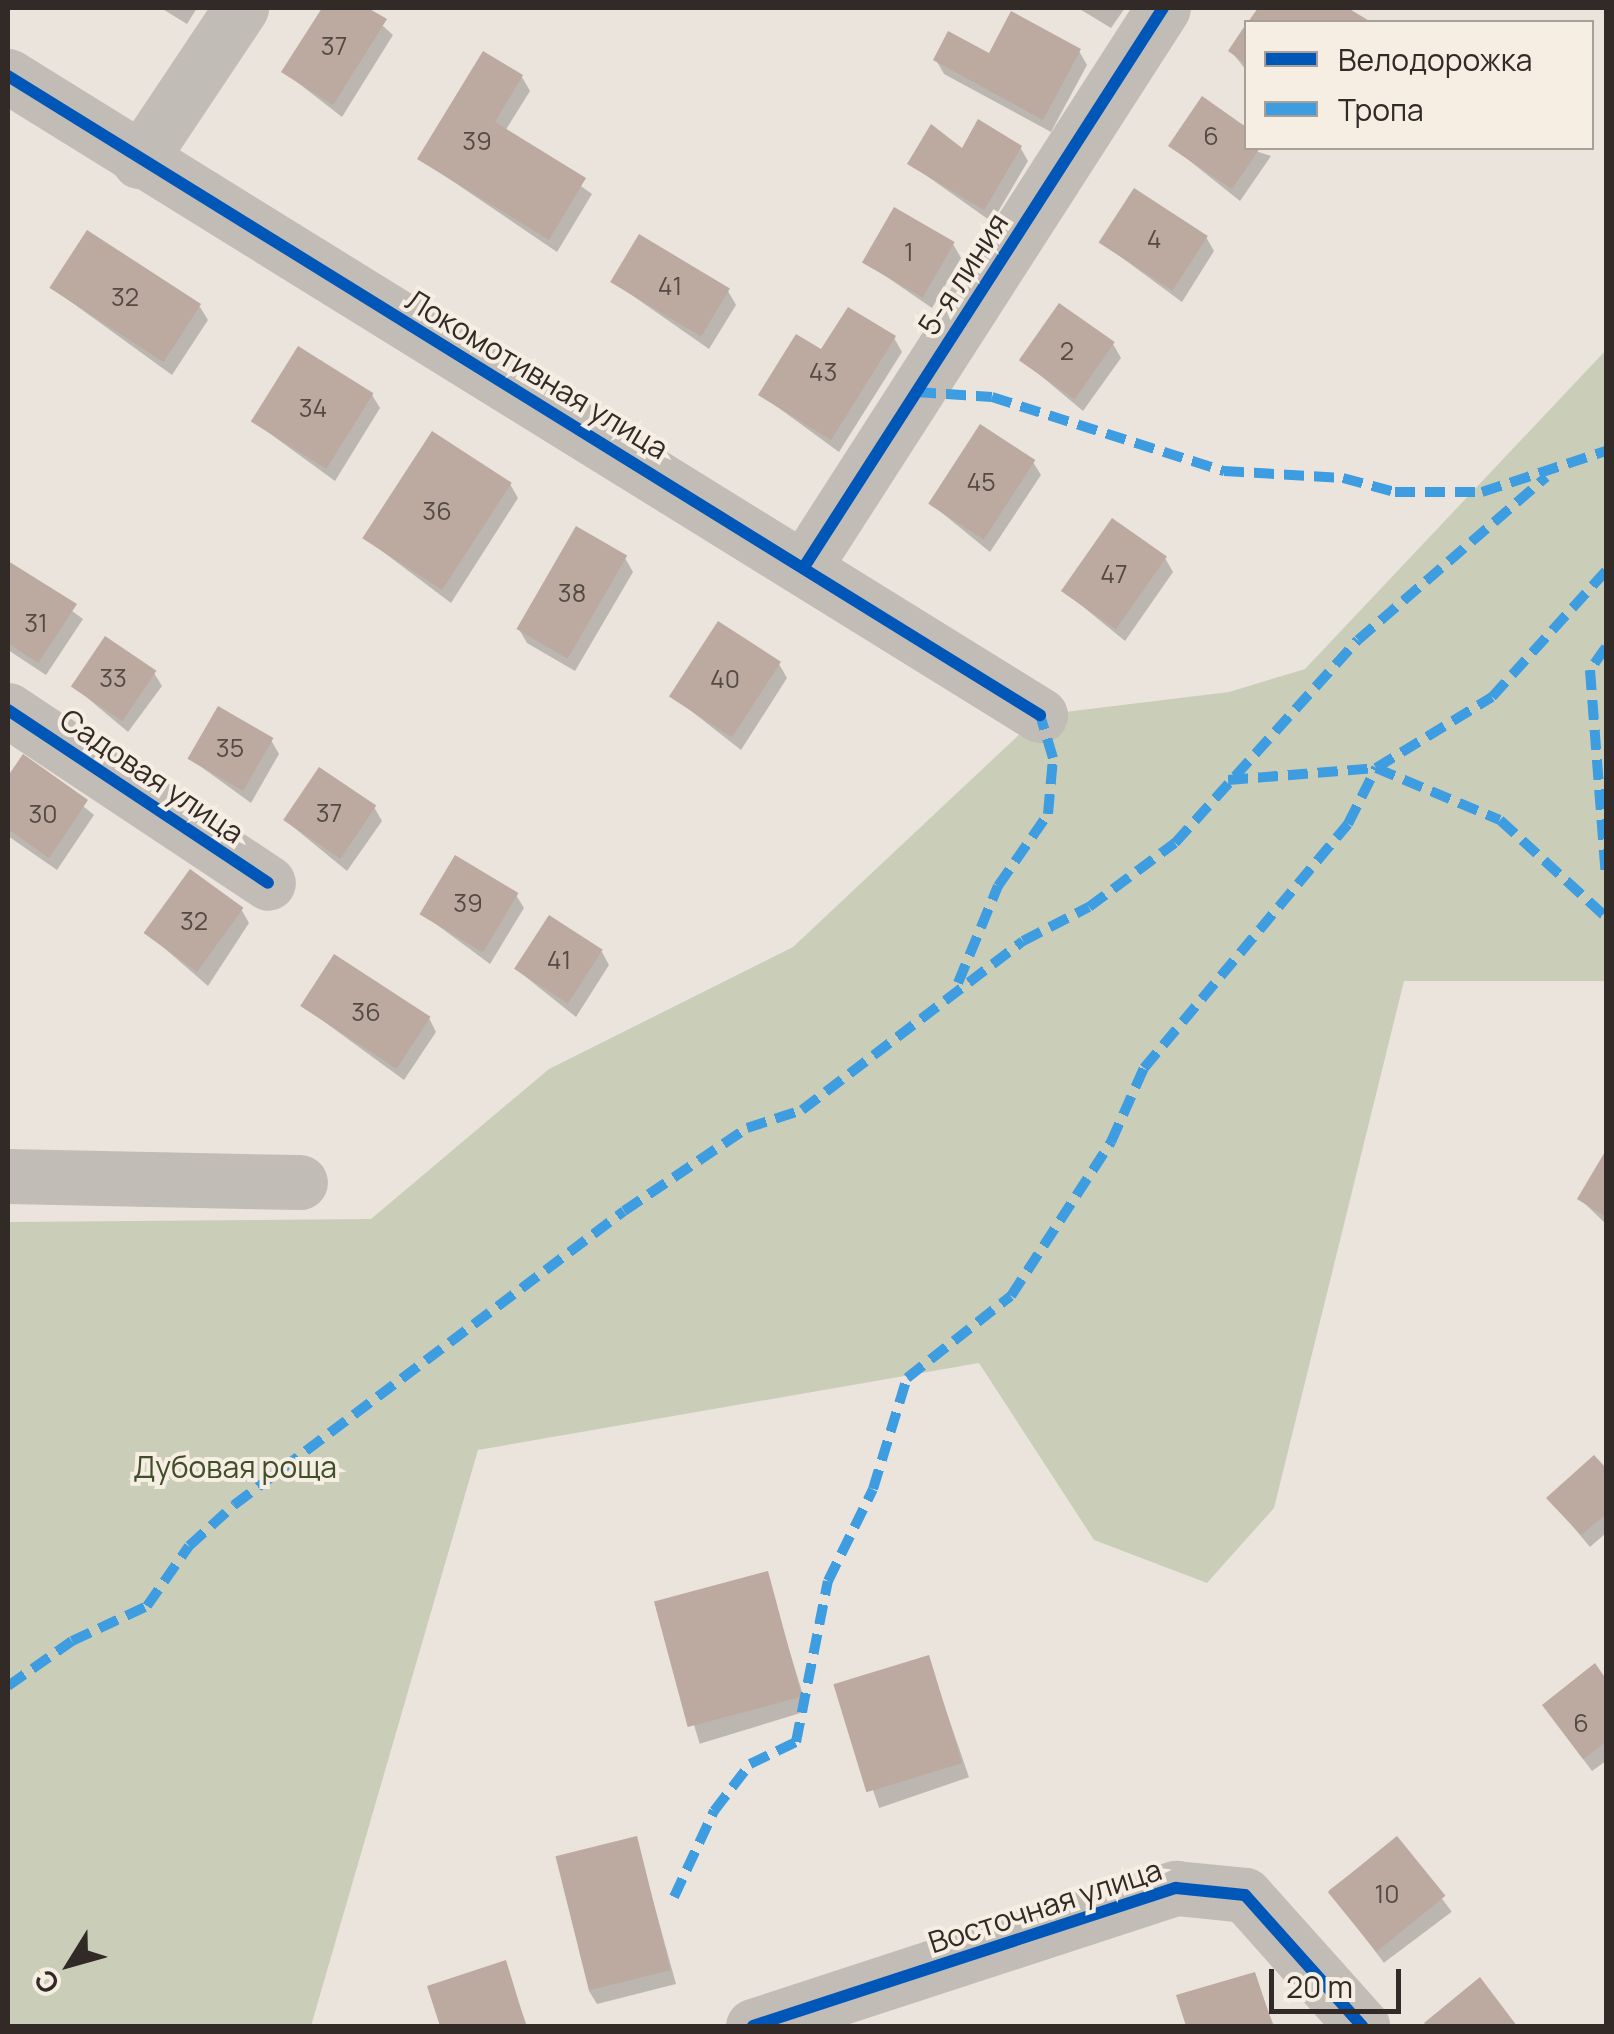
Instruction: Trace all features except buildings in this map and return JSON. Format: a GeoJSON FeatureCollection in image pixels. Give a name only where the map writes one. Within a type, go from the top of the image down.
{"type":"FeatureCollection","features":[{"type":"Feature","properties":{"kind":"street"},"geometry":{"type":"LineString","coordinates":[[139,160],[241,8]]}},
{"type":"Feature","properties":{"kind":"street","name":"5-я линия"},"geometry":{"type":"LineString","coordinates":[[804,567],[1163,8]]}},
{"type":"Feature","properties":{"kind":"street","name":"Локомотивная улица"},"geometry":{"type":"LineString","coordinates":[[8,76],[1040,715]]}},
{"type":"Feature","properties":{"kind":"street","name":"Садовая улица"},"geometry":{"type":"LineString","coordinates":[[8,710],[268,883]]}},
{"type":"Feature","properties":{"kind":"street"},"geometry":{"type":"LineString","coordinates":[[8,1176],[300,1182]]}},
{"type":"Feature","properties":{"kind":"street","name":"Восточная улица"},"geometry":{"type":"LineString","coordinates":[[752,2026],[1176,1888],[1246,1896],[1362,2026]]}},
{"type":"Feature","properties":{"kind":"green space","name":"Дубовая роща"},"geometry":{"type":"Polygon","coordinates":[[[1606,350],[1606,981],[1404,981],[1274,1508],[1207,1583],[1094,1540],[979,1363],[478,1450],[311,2026],[8,2026],[8,1222],[371,1219],[549,1069],[793,947],[1040,715],[1229,692],[1305,669],[1606,350]]]}},
{"type":"Feature","properties":{"kind":"marked path"},"geometry":{"type":"LineString","coordinates":[[916,392],[992,397],[1224,471],[1343,478],[1395,492],[1482,492],[1606,451]]}},
{"type":"Feature","properties":{"kind":"marked path"},"geometry":{"type":"LineString","coordinates":[[8,1686],[72,1641],[147,1606],[189,1546],[234,1505],[624,1211],[747,1128],[802,1110],[1023,941],[1089,907],[1175,843],[1358,640],[1546,477]]}},
{"type":"Feature","properties":{"kind":"marked path"},"geometry":{"type":"LineString","coordinates":[[674,1897],[714,1811],[750,1764],[796,1742],[828,1581],[873,1489],[907,1378],[1011,1296],[1111,1142],[1144,1068],[1348,824],[1376,768],[1492,697],[1606,571]]}},
{"type":"Feature","properties":{"kind":"marked path"},"geometry":{"type":"LineString","coordinates":[[1606,647],[1590,670],[1606,879]]}},
{"type":"Feature","properties":{"kind":"marked path"},"geometry":{"type":"LineString","coordinates":[[958,983],[998,886],[1048,814],[1053,758],[1040,715]]}},
{"type":"Feature","properties":{"kind":"marked path"},"geometry":{"type":"LineString","coordinates":[[1228,780],[1376,768],[1500,820],[1606,917]]}},
{"type":"Feature","properties":{"kind":"cycle path"},"geometry":{"type":"LineString","coordinates":[[804,567],[1163,8]]}},
{"type":"Feature","properties":{"kind":"cycle path"},"geometry":{"type":"LineString","coordinates":[[8,76],[1040,715]]}},
{"type":"Feature","properties":{"kind":"cycle path"},"geometry":{"type":"LineString","coordinates":[[8,710],[268,883]]}},
{"type":"Feature","properties":{"kind":"cycle path"},"geometry":{"type":"LineString","coordinates":[[753,2026],[1176,1888],[1245,1895],[1362,2026]]}}]}
